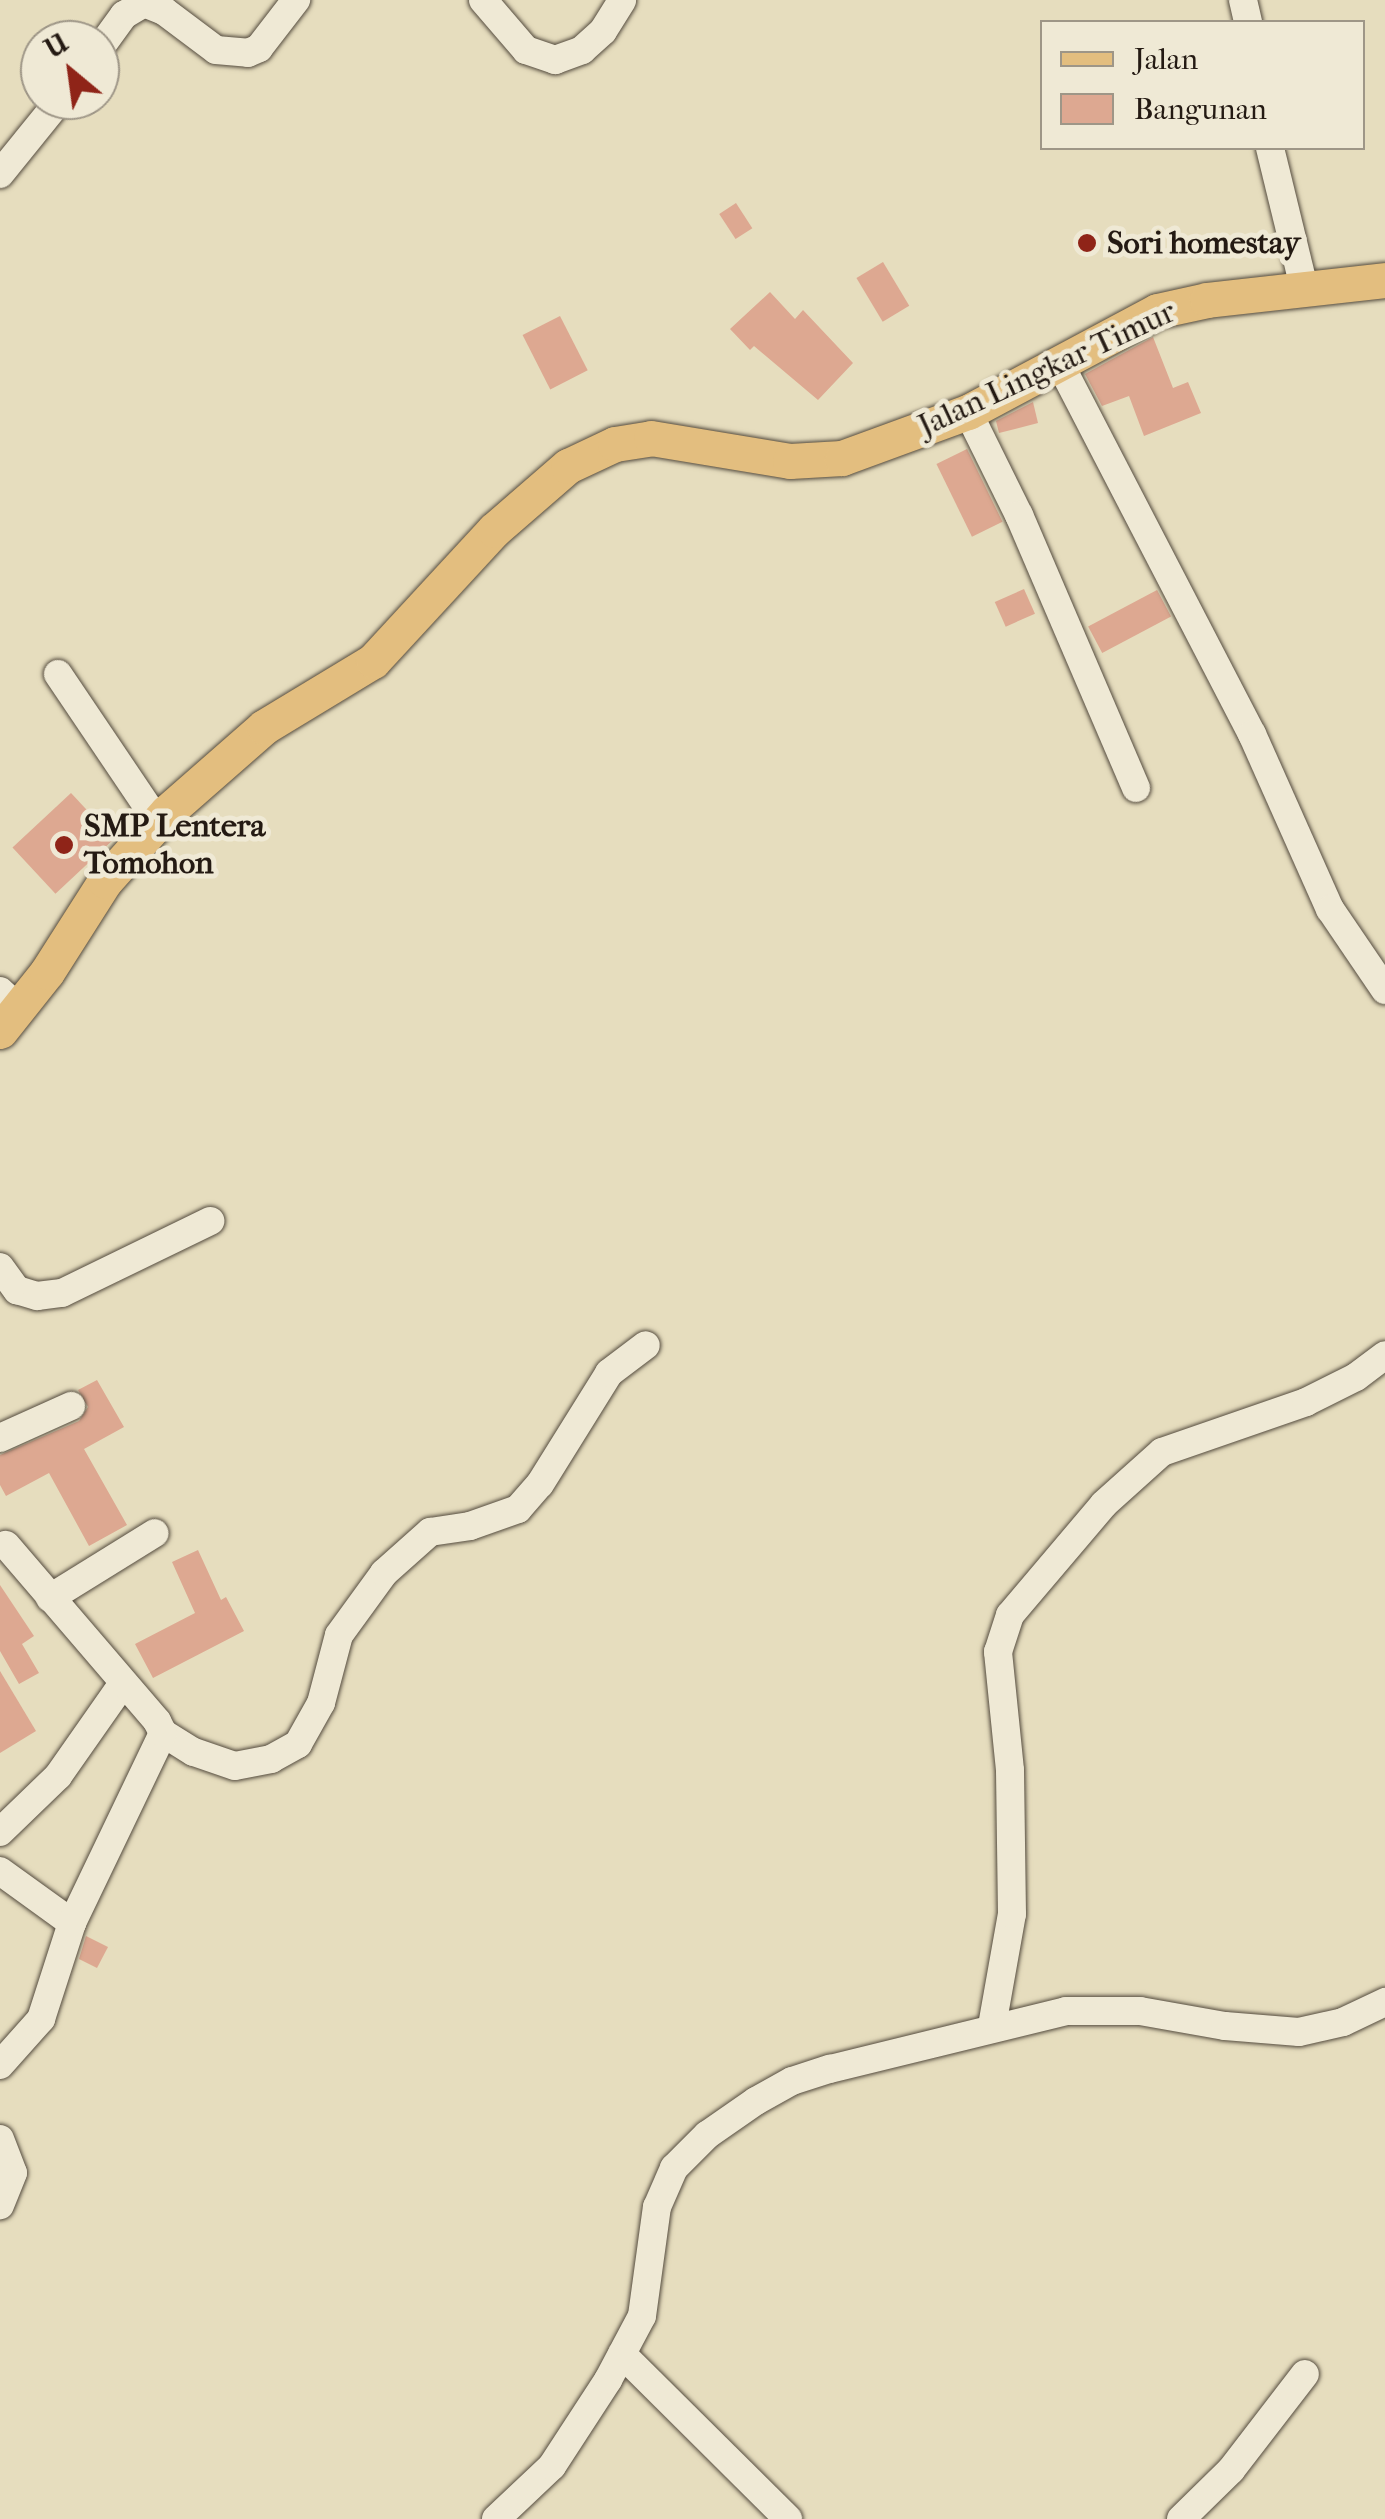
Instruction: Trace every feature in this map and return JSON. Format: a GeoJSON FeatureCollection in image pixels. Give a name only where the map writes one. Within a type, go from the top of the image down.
{"type":"FeatureCollection","features":[{"type":"Feature","properties":{"kind":"main road","name":"Jalan Lingkar Timur"},"geometry":{"type":"LineString","coordinates":[[6,1010],[105,881],[158,822],[264,727],[372,661],[507,518],[556,474],[596,451],[662,439],[750,456],[812,462],[842,458],[968,412],[1170,307],[1385,280]]}},
{"type":"Feature","properties":{"kind":"street"},"geometry":{"type":"LineString","coordinates":[[120,20],[144,3],[164,11],[216,50],[248,53],[259,48],[296,0]]}},
{"type":"Feature","properties":{"kind":"street"},"geometry":{"type":"LineString","coordinates":[[484,0],[526,50],[555,60],[582,50],[603,30],[622,0]]}},
{"type":"Feature","properties":{"kind":"street"},"geometry":{"type":"LineString","coordinates":[[0,174],[44,120]]}},
{"type":"Feature","properties":{"kind":"street"},"geometry":{"type":"LineString","coordinates":[[1270,150],[1304,288]]}},
{"type":"Feature","properties":{"kind":"street"},"geometry":{"type":"LineString","coordinates":[[1059,362],[1252,734],[1330,910],[1385,990]]}},
{"type":"Feature","properties":{"kind":"street"},"geometry":{"type":"LineString","coordinates":[[968,412],[1019,515],[1136,788]]}},
{"type":"Feature","properties":{"kind":"street"},"geometry":{"type":"LineString","coordinates":[[58,674],[158,822]]}},
{"type":"Feature","properties":{"kind":"street"},"geometry":{"type":"LineString","coordinates":[[0,1267],[17,1290],[37,1296],[62,1293],[210,1221]]}},
{"type":"Feature","properties":{"kind":"street"},"geometry":{"type":"LineString","coordinates":[[2,1544],[163,1733],[194,1752],[235,1766],[271,1759],[298,1744],[321,1703],[339,1635],[384,1573],[430,1532],[470,1526],[518,1509],[540,1484],[609,1373],[646,1345]]}},
{"type":"Feature","properties":{"kind":"street"},"geometry":{"type":"LineString","coordinates":[[992,2026],[1012,1914],[1010,1770],[998,1652],[1010,1616],[1104,1504],[1162,1452],[1306,1402],[1356,1377],[1385,1355]]}},
{"type":"Feature","properties":{"kind":"street"},"geometry":{"type":"LineString","coordinates":[[0,1438],[71,1406]]}},
{"type":"Feature","properties":{"kind":"street"},"geometry":{"type":"LineString","coordinates":[[50,1598],[156,1532]]}},
{"type":"Feature","properties":{"kind":"street"},"geometry":{"type":"LineString","coordinates":[[0,1832],[58,1776],[124,1683]]}},
{"type":"Feature","properties":{"kind":"street"},"geometry":{"type":"LineString","coordinates":[[0,2065],[41,2018],[72,1923],[163,1733]]}},
{"type":"Feature","properties":{"kind":"street"},"geometry":{"type":"LineString","coordinates":[[0,1872],[72,1923]]}},
{"type":"Feature","properties":{"kind":"street"},"geometry":{"type":"LineString","coordinates":[[496,2519],[552,2466],[642,2316],[658,2207],[674,2168],[707,2135],[792,2081],[992,2026],[1083,2009],[1140,2011],[1226,2026],[1299,2032],[1343,2022],[1385,2002]]}},
{"type":"Feature","properties":{"kind":"street"},"geometry":{"type":"LineString","coordinates":[[0,2139],[13,2173],[0,2205]]}},
{"type":"Feature","properties":{"kind":"street"},"geometry":{"type":"LineString","coordinates":[[622,2354],[788,2519]]}},
{"type":"Feature","properties":{"kind":"street"},"geometry":{"type":"LineString","coordinates":[[1181,2519],[1230,2470],[1305,2374]]}},
{"type":"Feature","properties":{"kind":"building"},"geometry":{"type":"Polygon","coordinates":[[[736,203],[752,228],[736,239],[719,214],[736,203]]]}},
{"type":"Feature","properties":{"kind":"building"},"geometry":{"type":"Polygon","coordinates":[[[883,262],[909,306],[883,322],[856,278],[883,262]]]}},
{"type":"Feature","properties":{"kind":"building"},"geometry":{"type":"Polygon","coordinates":[[[770,292],[795,319],[803,310],[853,363],[818,400],[754,346],[750,350],[730,329],[770,292]]]}},
{"type":"Feature","properties":{"kind":"building"},"geometry":{"type":"Polygon","coordinates":[[[560,316],[588,370],[550,389],[523,335],[560,316]]]}},
{"type":"Feature","properties":{"kind":"building"},"geometry":{"type":"Polygon","coordinates":[[[1153,337],[1173,388],[1188,382],[1201,413],[1144,436],[1129,396],[1102,406],[1085,374],[1153,337]]]}},
{"type":"Feature","properties":{"kind":"building"},"geometry":{"type":"Polygon","coordinates":[[[1033,402],[1038,423],[999,433],[996,421],[1033,402]]]}},
{"type":"Feature","properties":{"kind":"building"},"geometry":{"type":"Polygon","coordinates":[[[967,449],[1003,522],[972,537],[936,464],[967,449]]]}},
{"type":"Feature","properties":{"kind":"building"},"geometry":{"type":"Polygon","coordinates":[[[1024,589],[1035,614],[1006,627],[995,602],[1024,589]]]}},
{"type":"Feature","properties":{"kind":"building"},"geometry":{"type":"Polygon","coordinates":[[[1157,590],[1171,616],[1102,653],[1088,627],[1157,590]]]}},
{"type":"Feature","properties":{"kind":"building","name":"SMP Lentera Tomohon"},"geometry":{"type":"Polygon","coordinates":[[[71,793],[114,839],[55,894],[12,848],[71,793]]]}},
{"type":"Feature","properties":{"kind":"building"},"geometry":{"type":"Polygon","coordinates":[[[97,1380],[124,1427],[84,1449],[127,1525],[89,1546],[49,1473],[6,1496],[0,1485],[0,1455],[79,1421],[88,1407],[78,1390],[97,1380]]]}},
{"type":"Feature","properties":{"kind":"building"},"geometry":{"type":"Polygon","coordinates":[[[198,1550],[221,1600],[226,1597],[244,1631],[153,1678],[135,1644],[195,1613],[172,1562],[198,1550]]]}},
{"type":"Feature","properties":{"kind":"building"},"geometry":{"type":"Polygon","coordinates":[[[0,1585],[34,1636],[22,1644],[39,1673],[19,1684],[0,1651],[0,1585]]]}},
{"type":"Feature","properties":{"kind":"building"},"geometry":{"type":"Polygon","coordinates":[[[0,1671],[36,1731],[0,1753],[0,1671]]]}},
{"type":"Feature","properties":{"kind":"building"},"geometry":{"type":"Polygon","coordinates":[[[86,1936],[108,1947],[97,1968],[79,1959],[86,1936]]]}},
{"type":"Feature","properties":{"kind":"place","name":"Sori homestay"},"geometry":{"type":"Point","coordinates":[1087,243]}},
{"type":"Feature","properties":{"kind":"place","name":"SMP Lentera Tomohon"},"geometry":{"type":"Point","coordinates":[64,845]}}]}
